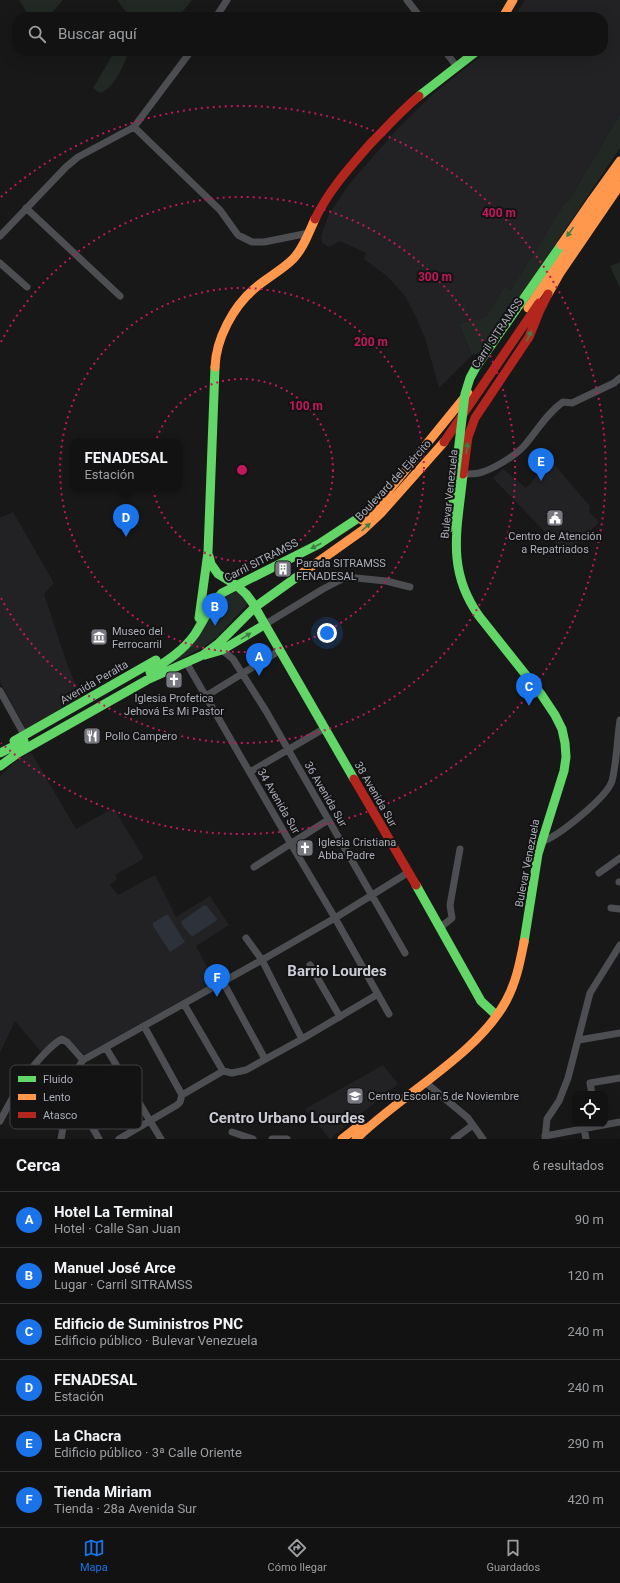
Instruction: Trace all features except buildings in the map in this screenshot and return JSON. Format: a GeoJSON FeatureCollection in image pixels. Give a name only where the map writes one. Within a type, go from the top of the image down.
{"type":"FeatureCollection","features":[{"type":"Feature","properties":{"kind":"main road"},"geometry":{"type":"LineString","coordinates":[[506,12],[512,0]]}},
{"type":"Feature","properties":{"kind":"main road"},"geometry":{"type":"LineString","coordinates":[[199,618],[208,552],[214,373],[219,340],[238,305],[254,289],[286,266],[299,251],[323,203],[346,171],[404,110],[471,56]]}},
{"type":"Feature","properties":{"kind":"main road"},"geometry":{"type":"LineString","coordinates":[[600,189],[620,155]]}},
{"type":"Feature","properties":{"kind":"main road"},"geometry":{"type":"LineString","coordinates":[[600,189],[620,161]]}},
{"type":"Feature","properties":{"kind":"main road","name":"Carril SITRAMSS"},"geometry":{"type":"LineString","coordinates":[[0,753],[148,673],[194,655],[212,644],[254,605],[363,520],[382,500],[457,405],[484,374],[620,172]]}},
{"type":"Feature","properties":{"kind":"main road","name":"Boulevard del Ejército"},"geometry":{"type":"LineString","coordinates":[[254,605],[355,536],[381,513],[444,442],[620,185]]}},
{"type":"Feature","properties":{"kind":"main road","name":"Bulevar Venezuela"},"geometry":{"type":"LineString","coordinates":[[342,1139],[433,1067],[474,1032],[493,1013],[504,990],[514,963],[538,830],[558,776],[560,764],[559,746],[556,731],[548,714],[476,624],[462,600],[454,583],[450,563],[448,541],[449,528],[465,394],[470,378],[476,367],[600,189]]}},
{"type":"Feature","properties":{"kind":"main road","name":"Bulevar Venezuela"},"geometry":{"type":"LineString","coordinates":[[356,1139],[371,1124],[462,1052],[485,1028],[505,1002],[520,961],[541,842],[564,776],[566,760],[564,737],[559,721],[548,704],[484,624],[470,604],[459,576],[455,548],[466,450],[471,428],[529,337],[540,310],[560,273]]}},
{"type":"Feature","properties":{"kind":"main road","name":"Carril SITRAMSS"},"geometry":{"type":"LineString","coordinates":[[148,673],[183,648],[196,633],[217,598],[234,584],[319,544],[352,524],[382,500]]}},
{"type":"Feature","properties":{"kind":"main road"},"geometry":{"type":"LineString","coordinates":[[0,766],[18,753],[134,687],[186,662],[203,655],[222,650],[264,625],[247,595],[234,584],[217,574],[211,564],[208,552]]}},
{"type":"Feature","properties":{"kind":"main road","name":"Avenida Peralta"},"geometry":{"type":"LineString","coordinates":[[0,749],[27,738],[171,652],[190,634],[209,600],[216,592],[226,585],[234,584]]}},
{"type":"Feature","properties":{"kind":"main road"},"geometry":{"type":"LineString","coordinates":[[203,655],[219,642],[254,605]]}},
{"type":"Feature","properties":{"kind":"main road","name":"38 Avenida Sur"},"geometry":{"type":"LineString","coordinates":[[264,625],[441,927],[481,1001],[493,1013]]}},
{"type":"Feature","properties":{"kind":"main road","name":"Carril SITRAMSS"},"geometry":{"type":"LineString","coordinates":[[0,760],[27,738]]}},
{"type":"Feature","properties":{"kind":"main road"},"geometry":{"type":"LineString","coordinates":[[485,1028],[493,1013],[505,1002]]}},
{"type":"Feature","properties":{"kind":"street"},"geometry":{"type":"LineString","coordinates":[[219,12],[227,0]]}},
{"type":"Feature","properties":{"kind":"street"},"geometry":{"type":"LineString","coordinates":[[407,0],[416,12]]}},
{"type":"Feature","properties":{"kind":"street"},"geometry":{"type":"LineString","coordinates":[[0,236],[66,167],[78,157],[134,127],[187,56]]}},
{"type":"Feature","properties":{"kind":"street"},"geometry":{"type":"LineString","coordinates":[[449,56],[457,67]]}},
{"type":"Feature","properties":{"kind":"street"},"geometry":{"type":"LineString","coordinates":[[134,127],[220,210],[238,235],[252,242],[264,242],[309,233]]}},
{"type":"Feature","properties":{"kind":"street"},"geometry":{"type":"LineString","coordinates":[[26,208],[120,296]]}},
{"type":"Feature","properties":{"kind":"street"},"geometry":{"type":"LineString","coordinates":[[0,263],[27,287]]}},
{"type":"Feature","properties":{"kind":"street"},"geometry":{"type":"LineString","coordinates":[[463,474],[478,473],[495,466],[523,447],[558,405],[563,402],[572,403],[614,383],[620,378]]}},
{"type":"Feature","properties":{"kind":"street"},"geometry":{"type":"LineString","coordinates":[[264,625],[323,589],[346,577],[386,582],[410,587]]}},
{"type":"Feature","properties":{"kind":"street","name":"36 Avenida Sur"},"geometry":{"type":"LineString","coordinates":[[222,650],[233,659],[243,674],[288,749],[405,953]]}},
{"type":"Feature","properties":{"kind":"street"},"geometry":{"type":"LineString","coordinates":[[206,696],[280,651]]}},
{"type":"Feature","properties":{"kind":"street","name":"34 Avenida Sur"},"geometry":{"type":"LineString","coordinates":[[186,662],[291,844],[336,918],[389,1014]]}},
{"type":"Feature","properties":{"kind":"street"},"geometry":{"type":"LineString","coordinates":[[0,691],[27,738]]}},
{"type":"Feature","properties":{"kind":"street"},"geometry":{"type":"LineString","coordinates":[[541,842],[557,834],[594,804],[608,788],[613,775],[620,720]]}},
{"type":"Feature","properties":{"kind":"street"},"geometry":{"type":"LineString","coordinates":[[250,772],[324,728]]}},
{"type":"Feature","properties":{"kind":"street"},"geometry":{"type":"LineString","coordinates":[[254,867],[328,820]]}},
{"type":"Feature","properties":{"kind":"street"},"geometry":{"type":"LineString","coordinates":[[441,927],[452,918],[450,906],[460,849]]}},
{"type":"Feature","properties":{"kind":"street"},"geometry":{"type":"LineString","coordinates":[[599,873],[620,858]]}},
{"type":"Feature","properties":{"kind":"street"},"geometry":{"type":"LineString","coordinates":[[80,1065],[83,1060],[336,918],[408,872]]}},
{"type":"Feature","properties":{"kind":"street"},"geometry":{"type":"LineString","coordinates":[[611,908],[620,909]]}},
{"type":"Feature","properties":{"kind":"street"},"geometry":{"type":"LineString","coordinates":[[246,938],[262,960],[302,1039]]}},
{"type":"Feature","properties":{"kind":"street"},"geometry":{"type":"LineString","coordinates":[[589,1127],[545,1137],[547,1119],[559,1101],[567,1082],[590,993],[620,945]]}},
{"type":"Feature","properties":{"kind":"street"},"geometry":{"type":"LineString","coordinates":[[310,965],[340,1017]]}},
{"type":"Feature","properties":{"kind":"street"},"geometry":{"type":"LineString","coordinates":[[223,982],[265,1059]]}},
{"type":"Feature","properties":{"kind":"street"},"geometry":{"type":"LineString","coordinates":[[184,1004],[223,1070],[232,1073],[244,1070],[302,1039],[378,994]]}},
{"type":"Feature","properties":{"kind":"street"},"geometry":{"type":"LineString","coordinates":[[144,1026],[182,1095]]}},
{"type":"Feature","properties":{"kind":"street"},"geometry":{"type":"LineString","coordinates":[[578,1040],[620,1033]]}},
{"type":"Feature","properties":{"kind":"street"},"geometry":{"type":"LineString","coordinates":[[34,1065],[62,1039],[66,1041],[83,1060]]}},
{"type":"Feature","properties":{"kind":"street"},"geometry":{"type":"LineString","coordinates":[[106,1048],[116,1065]]}},
{"type":"Feature","properties":{"kind":"street"},"geometry":{"type":"LineString","coordinates":[[142,1126],[177,1105],[182,1095],[223,1070]]}},
{"type":"Feature","properties":{"kind":"street"},"geometry":{"type":"LineString","coordinates":[[591,1091],[590,1084],[620,1078]]}},
{"type":"Feature","properties":{"kind":"street"},"geometry":{"type":"LineString","coordinates":[[425,1082],[468,1118],[483,1139]]}},
{"type":"Feature","properties":{"kind":"street"},"geometry":{"type":"LineString","coordinates":[[0,1121],[10,1102]]}},
{"type":"Feature","properties":{"kind":"street"},"geometry":{"type":"LineString","coordinates":[[142,1108],[161,1139]]}},
{"type":"Feature","properties":{"kind":"street"},"geometry":{"type":"LineString","coordinates":[[608,1124],[620,1122]]}},
{"type":"Feature","properties":{"kind":"street"},"geometry":{"type":"LineString","coordinates":[[454,1139],[473,1125]]}},
{"type":"Feature","properties":{"kind":"street"},"geometry":{"type":"LineString","coordinates":[[584,1128],[586,1139]]}},
{"type":"Feature","properties":{"kind":"street"},"geometry":{"type":"LineString","coordinates":[[61,1139],[63,1129]]}},
{"type":"Feature","properties":{"kind":"street"},"geometry":{"type":"LineString","coordinates":[[93,1129],[99,1139]]}},
{"type":"Feature","properties":{"kind":"street"},"geometry":{"type":"LineString","coordinates":[[119,1139],[136,1129]]}},
{"type":"Feature","properties":{"kind":"street"},"geometry":{"type":"LineString","coordinates":[[232,1132],[253,1139]]}},
{"type":"Feature","properties":{"kind":"street"},"geometry":{"type":"LineString","coordinates":[[272,1139],[285,1139]]}},
{"type":"Feature","properties":{"kind":"shaded area"},"geometry":{"type":"Polygon","coordinates":[[[19,0],[63,0],[52,12],[27,12],[19,0]]]}},
{"type":"Feature","properties":{"kind":"shaded area"},"geometry":{"type":"Polygon","coordinates":[[[117,0],[192,0],[181,12],[126,12],[117,0]]]}},
{"type":"Feature","properties":{"kind":"shaded area"},"geometry":{"type":"Polygon","coordinates":[[[525,0],[620,0],[620,114],[568,202],[566,201],[511,290],[505,286],[486,317],[459,324],[472,355],[439,388],[425,338],[405,296],[387,276],[364,259],[366,253],[340,241],[329,247],[322,243],[321,236],[329,214],[350,183],[399,127],[434,93],[481,56],[608,56],[608,12],[517,12],[525,0]]]}},
{"type":"Feature","properties":{"kind":"shaded area"},"geometry":{"type":"Polygon","coordinates":[[[112,56],[127,56],[122,69],[110,86],[100,93],[93,88],[112,56]]]}},
{"type":"Feature","properties":{"kind":"shaded area"},"geometry":{"type":"Polygon","coordinates":[[[620,114],[620,148],[483,352],[472,355],[459,324],[486,317],[505,286],[511,290],[566,201],[568,202],[620,114]]]}},
{"type":"Feature","properties":{"kind":"shaded area"},"geometry":{"type":"Polygon","coordinates":[[[620,262],[620,288],[610,266],[620,262]]]}},
{"type":"Feature","properties":{"kind":"shaded area"},"geometry":{"type":"Polygon","coordinates":[[[551,461],[590,506],[589,512],[599,522],[567,555],[493,478],[503,469],[526,488],[551,461]]]}},
{"type":"Feature","properties":{"kind":"shaded area"},"geometry":{"type":"Polygon","coordinates":[[[13,512],[54,583],[44,594],[67,664],[81,697],[26,730],[0,682],[0,518],[13,512]]]}},
{"type":"Feature","properties":{"kind":"shaded area"},"geometry":{"type":"Polygon","coordinates":[[[239,591],[247,604],[216,638],[183,658],[167,664],[219,599],[239,591]]]}},
{"type":"Feature","properties":{"kind":"shaded area"},"geometry":{"type":"Polygon","coordinates":[[[30,753],[76,829],[112,809],[115,810],[143,857],[143,859],[115,875],[117,879],[110,885],[118,895],[155,875],[176,917],[210,896],[229,925],[196,946],[215,982],[85,1055],[63,1035],[41,1052],[15,1021],[0,1053],[0,776],[15,762],[30,753]]]}},
{"type":"Feature","properties":{"kind":"shaded area"},"geometry":{"type":"Polygon","coordinates":[[[204,905],[207,906],[217,919],[193,936],[190,935],[181,923],[204,905]]]}},
{"type":"Feature","properties":{"kind":"shaded area"},"geometry":{"type":"Polygon","coordinates":[[[168,915],[185,942],[170,952],[153,926],[153,923],[168,915]]]}},
{"type":"Feature","properties":{"kind":"shaded area","name":"Centro Escolar 5 de Noviembre"},"geometry":{"type":"Polygon","coordinates":[[[383,1065],[398,1084],[330,1139],[305,1109],[383,1065]]]}},
{"type":"Feature","properties":{"kind":"traffic: fast"},"geometry":{"type":"LineString","coordinates":[[419,96],[471,56]]}},
{"type":"Feature","properties":{"kind":"traffic: fast"},"geometry":{"type":"LineString","coordinates":[[449,528],[465,394],[470,378],[476,367],[561,245]]}},
{"type":"Feature","properties":{"kind":"traffic: fast"},"geometry":{"type":"LineString","coordinates":[[199,618],[208,552],[215,367]]}},
{"type":"Feature","properties":{"kind":"traffic: fast"},"geometry":{"type":"LineString","coordinates":[[463,474],[456,547],[461,581],[468,598],[479,616],[541,694],[555,715],[562,729],[565,743],[566,757],[564,771],[538,854],[524,942]]}},
{"type":"Feature","properties":{"kind":"traffic: fast"},"geometry":{"type":"LineString","coordinates":[[150,672],[163,664],[185,646],[195,634],[222,593],[319,544],[366,513]]}},
{"type":"Feature","properties":{"kind":"traffic: fast"},"geometry":{"type":"LineString","coordinates":[[209,556],[211,564],[218,574],[236,585],[252,602],[354,779]]}},
{"type":"Feature","properties":{"kind":"traffic: fast"},"geometry":{"type":"LineString","coordinates":[[0,766],[18,753],[147,680],[203,655],[219,643],[255,607],[301,574]]}},
{"type":"Feature","properties":{"kind":"traffic: fast"},"geometry":{"type":"LineString","coordinates":[[205,655],[222,650],[264,625]]}},
{"type":"Feature","properties":{"kind":"traffic: fast"},"geometry":{"type":"LineString","coordinates":[[14,741],[156,660]]}},
{"type":"Feature","properties":{"kind":"traffic: fast"},"geometry":{"type":"LineString","coordinates":[[0,753],[24,741]]}},
{"type":"Feature","properties":{"kind":"traffic: fast"},"geometry":{"type":"LineString","coordinates":[[416,885],[481,1001],[495,1014]]}},
{"type":"Feature","properties":{"kind":"traffic: slow"},"geometry":{"type":"LineString","coordinates":[[506,12],[513,0]]}},
{"type":"Feature","properties":{"kind":"traffic: slow"},"geometry":{"type":"LineString","coordinates":[[592,200],[620,161]]}},
{"type":"Feature","properties":{"kind":"traffic: slow"},"geometry":{"type":"LineString","coordinates":[[528,308],[620,172]]}},
{"type":"Feature","properties":{"kind":"traffic: slow"},"geometry":{"type":"LineString","coordinates":[[548,294],[560,273],[620,185]]}},
{"type":"Feature","properties":{"kind":"traffic: slow"},"geometry":{"type":"LineString","coordinates":[[561,245],[592,200]]}},
{"type":"Feature","properties":{"kind":"traffic: slow"},"geometry":{"type":"LineString","coordinates":[[215,367],[216,356],[222,335],[239,305],[246,296],[263,281],[284,267],[297,255],[306,240],[315,219]]}},
{"type":"Feature","properties":{"kind":"traffic: slow"},"geometry":{"type":"LineString","coordinates":[[362,520],[382,499],[468,393]]}},
{"type":"Feature","properties":{"kind":"traffic: slow"},"geometry":{"type":"LineString","coordinates":[[301,574],[363,530],[381,513],[444,442]]}},
{"type":"Feature","properties":{"kind":"traffic: slow"},"geometry":{"type":"LineString","coordinates":[[356,1139],[394,1106],[457,1057],[477,1039],[493,1021],[506,1001],[515,980],[524,942]]}},
{"type":"Feature","properties":{"kind":"traffic: slow"},"geometry":{"type":"LineString","coordinates":[[342,1139],[361,1124]]}},
{"type":"Feature","properties":{"kind":"traffic: jam"},"geometry":{"type":"LineString","coordinates":[[315,219],[333,189],[355,161],[371,143],[419,96]]}},
{"type":"Feature","properties":{"kind":"traffic: jam"},"geometry":{"type":"LineString","coordinates":[[463,474],[468,437],[475,418],[529,337],[548,294]]}},
{"type":"Feature","properties":{"kind":"traffic: jam"},"geometry":{"type":"LineString","coordinates":[[444,442],[539,303]]}},
{"type":"Feature","properties":{"kind":"traffic: jam"},"geometry":{"type":"LineString","coordinates":[[354,779],[416,885]]}},
{"type":"Feature","properties":{"kind":"place","name":"La Chacra"},"geometry":{"type":"Point","coordinates":[541,481]}},
{"type":"Feature","properties":{"kind":"place","name":"Centro de Atención a Repatriados"},"geometry":{"type":"Point","coordinates":[555,518]}},
{"type":"Feature","properties":{"kind":"place","name":"FENADESAL"},"geometry":{"type":"Point","coordinates":[126,537]}},
{"type":"Feature","properties":{"kind":"place","name":"Parada SITRAMSS FENADESAL"},"geometry":{"type":"Point","coordinates":[283,569]}},
{"type":"Feature","properties":{"kind":"place","name":"Manuel José Arce"},"geometry":{"type":"Point","coordinates":[215,626]}},
{"type":"Feature","properties":{"kind":"place","name":"Museo del Ferrocarril"},"geometry":{"type":"Point","coordinates":[99,637]}},
{"type":"Feature","properties":{"kind":"place","name":"Hotel La Terminal"},"geometry":{"type":"Point","coordinates":[259,676]}},
{"type":"Feature","properties":{"kind":"place","name":"Iglesia Profetica Jehová Es Mi Pastor"},"geometry":{"type":"Point","coordinates":[174,680]}},
{"type":"Feature","properties":{"kind":"place","name":"Edificio de Suministros PNC"},"geometry":{"type":"Point","coordinates":[529,706]}},
{"type":"Feature","properties":{"kind":"place","name":"Pollo Campero"},"geometry":{"type":"Point","coordinates":[92,736]}},
{"type":"Feature","properties":{"kind":"place","name":"Iglesia Cristiana Abba Padre"},"geometry":{"type":"Point","coordinates":[305,848]}},
{"type":"Feature","properties":{"kind":"place","name":"Tienda Miriam"},"geometry":{"type":"Point","coordinates":[217,997]}},
{"type":"Feature","properties":{"kind":"place","name":"Centro Escolar 5 de Noviembre"},"geometry":{"type":"Point","coordinates":[355,1096]}},
{"type":"Feature","properties":{"kind":"district","name":"Barrio Lourdes"},"geometry":{"type":"Point","coordinates":[337,971]}},
{"type":"Feature","properties":{"kind":"district","name":"Centro Urbano Lourdes"},"geometry":{"type":"Point","coordinates":[287,1118]}}]}
